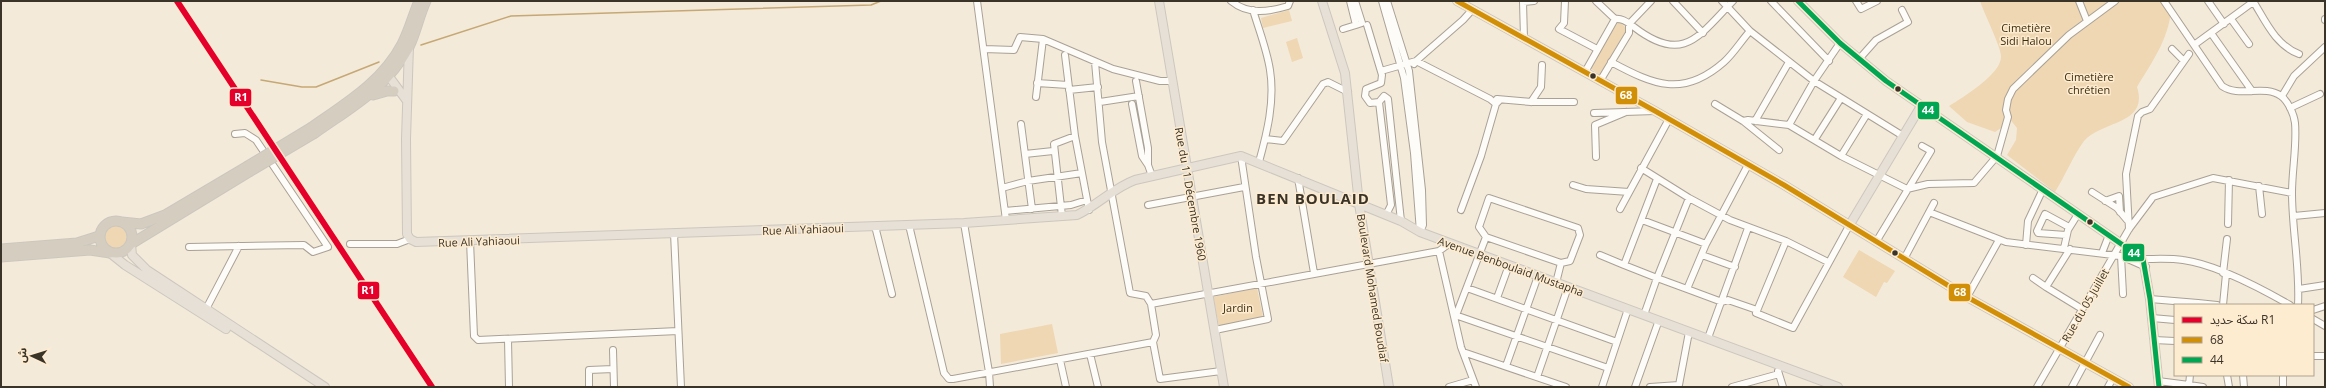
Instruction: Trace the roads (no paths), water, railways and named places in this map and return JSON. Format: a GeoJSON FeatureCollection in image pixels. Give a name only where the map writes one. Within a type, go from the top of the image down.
{"type":"FeatureCollection","features":[{"type":"Feature","properties":{"kind":"highway"},"geometry":{"type":"LineString","coordinates":[[314,130],[363,91],[385,76],[402,44],[419,1]]}},
{"type":"Feature","properties":{"kind":"highway"},"geometry":{"type":"LineString","coordinates":[[366,98],[409,46],[426,1]]}},
{"type":"Feature","properties":{"kind":"highway"},"geometry":{"type":"LineString","coordinates":[[1,257],[90,250],[121,253],[131,244],[247,170],[366,98],[382,92],[394,91]]}},
{"type":"Feature","properties":{"kind":"highway"},"geometry":{"type":"LineString","coordinates":[[110,253],[103,248],[99,236],[102,228],[110,222],[149,222],[247,170]]}},
{"type":"Feature","properties":{"kind":"highway"},"geometry":{"type":"LineString","coordinates":[[122,222],[130,229],[131,244]]}},
{"type":"Feature","properties":{"kind":"highway"},"geometry":{"type":"LineString","coordinates":[[1,249],[77,243],[99,236]]}},
{"type":"Feature","properties":{"kind":"main road","name":"Rue du 11 Décembre 1960"},"geometry":{"type":"LineString","coordinates":[[1159,1],[1224,387]]}},
{"type":"Feature","properties":{"kind":"main road","name":"Boulevard Mohamed Boudiaf"},"geometry":{"type":"LineString","coordinates":[[1322,1],[1345,72],[1359,204],[1389,387]]}},
{"type":"Feature","properties":{"kind":"main road"},"geometry":{"type":"LineString","coordinates":[[1457,1],[1669,119],[1967,297],[2060,347],[2129,387]]}},
{"type":"Feature","properties":{"kind":"main road"},"geometry":{"type":"LineString","coordinates":[[1799,1],[1840,43],[1886,81],[1997,156],[2121,243],[2145,263],[2158,384]]}},
{"type":"Feature","properties":{"kind":"main road"},"geometry":{"type":"LineString","coordinates":[[409,46],[407,101],[407,234],[410,239]]}},
{"type":"Feature","properties":{"kind":"main road"},"geometry":{"type":"LineString","coordinates":[[385,76],[394,91],[407,101]]}},
{"type":"Feature","properties":{"kind":"main road"},"geometry":{"type":"LineString","coordinates":[[385,76],[407,101]]}},
{"type":"Feature","properties":{"kind":"main road"},"geometry":{"type":"LineString","coordinates":[[1849,226],[1921,106]]}},
{"type":"Feature","properties":{"kind":"main road"},"geometry":{"type":"LineString","coordinates":[[1186,168],[1241,156]]}},
{"type":"Feature","properties":{"kind":"main road","name":"Avenue Benboulaid Mustapha"},"geometry":{"type":"LineString","coordinates":[[1241,156],[1259,162],[1401,221],[1420,232],[1776,363],[1833,386]]}},
{"type":"Feature","properties":{"kind":"main road","name":"Rue Ali Yahiaoui"},"geometry":{"type":"LineString","coordinates":[[410,239],[421,243],[964,223],[1077,215],[1089,210],[1124,184],[1186,168]]}},
{"type":"Feature","properties":{"kind":"main road"},"geometry":{"type":"LineString","coordinates":[[131,244],[132,255],[137,262],[204,312],[316,387]]}},
{"type":"Feature","properties":{"kind":"main road"},"geometry":{"type":"LineString","coordinates":[[110,253],[125,265],[325,387]]}},
{"type":"Feature","properties":{"kind":"street"},"geometry":{"type":"LineString","coordinates":[[977,1],[1006,220]]}},
{"type":"Feature","properties":{"kind":"street"},"geometry":{"type":"LineString","coordinates":[[1231,1],[1236,5],[1253,10],[1268,12],[1288,6],[1290,1]]}},
{"type":"Feature","properties":{"kind":"street"},"geometry":{"type":"LineString","coordinates":[[1350,1],[1356,25]]}},
{"type":"Feature","properties":{"kind":"street"},"geometry":{"type":"LineString","coordinates":[[1343,29],[1362,23],[1355,1]]}},
{"type":"Feature","properties":{"kind":"street"},"geometry":{"type":"LineString","coordinates":[[1382,1],[1404,65],[1409,71],[1422,190],[1423,220],[1420,232]]}},
{"type":"Feature","properties":{"kind":"street"},"geometry":{"type":"LineString","coordinates":[[1387,1],[1404,65],[1414,153],[1420,232]]}},
{"type":"Feature","properties":{"kind":"street"},"geometry":{"type":"LineString","coordinates":[[1524,38],[1523,2],[1534,1]]}},
{"type":"Feature","properties":{"kind":"street"},"geometry":{"type":"LineString","coordinates":[[1565,1],[1564,23],[1559,28],[1597,49]]}},
{"type":"Feature","properties":{"kind":"street"},"geometry":{"type":"LineString","coordinates":[[1596,1],[1615,19],[1622,19],[1643,35],[1668,45],[1681,45],[1693,40],[1703,33],[1733,1]]}},
{"type":"Feature","properties":{"kind":"street"},"geometry":{"type":"LineString","coordinates":[[1600,81],[1629,33],[1629,24],[1651,1]]}},
{"type":"Feature","properties":{"kind":"street"},"geometry":{"type":"LineString","coordinates":[[1673,1],[1703,33]]}},
{"type":"Feature","properties":{"kind":"street"},"geometry":{"type":"LineString","coordinates":[[1722,1],[1750,31],[1814,81],[1903,136]]}},
{"type":"Feature","properties":{"kind":"street"},"geometry":{"type":"LineString","coordinates":[[1771,1],[1829,61]]}},
{"type":"Feature","properties":{"kind":"street"},"geometry":{"type":"LineString","coordinates":[[1856,1],[1861,9],[1877,1]]}},
{"type":"Feature","properties":{"kind":"street"},"geometry":{"type":"LineString","coordinates":[[2079,1],[2087,21]]}},
{"type":"Feature","properties":{"kind":"street"},"geometry":{"type":"LineString","coordinates":[[1743,121],[1789,125],[1816,139],[1841,156],[1907,189],[1928,184],[1974,183],[1997,156],[2008,118],[2006,110],[2008,100],[2013,89],[2069,35],[2115,1]]}},
{"type":"Feature","properties":{"kind":"street"},"geometry":{"type":"LineString","coordinates":[[2164,1],[2226,90],[2274,93],[2282,96],[2290,108],[2295,122],[2292,193],[2299,289],[2298,304]]}},
{"type":"Feature","properties":{"kind":"street"},"geometry":{"type":"LineString","coordinates":[[2208,1],[2224,24]]}},
{"type":"Feature","properties":{"kind":"street"},"geometry":{"type":"LineString","coordinates":[[2194,45],[2253,2],[2268,27],[2286,48],[2299,54]]}},
{"type":"Feature","properties":{"kind":"street"},"geometry":{"type":"LineString","coordinates":[[1253,10],[1270,72],[1270,115],[1259,162]]}},
{"type":"Feature","properties":{"kind":"street"},"geometry":{"type":"LineString","coordinates":[[1409,71],[1416,61],[1463,20],[1472,10]]}},
{"type":"Feature","properties":{"kind":"street"},"geometry":{"type":"LineString","coordinates":[[1860,58],[1876,40],[1908,22],[1902,10]]}},
{"type":"Feature","properties":{"kind":"street"},"geometry":{"type":"LineString","coordinates":[[2231,18],[2249,44]]}},
{"type":"Feature","properties":{"kind":"street"},"geometry":{"type":"LineString","coordinates":[[1585,72],[1615,19]]}},
{"type":"Feature","properties":{"kind":"street"},"geometry":{"type":"LineString","coordinates":[[1367,25],[1381,71],[1381,84],[1366,88],[1365,96],[1370,103],[1380,102]]}},
{"type":"Feature","properties":{"kind":"street"},"geometry":{"type":"LineString","coordinates":[[1611,62],[1642,79],[1656,83],[1686,83],[1707,75],[1725,61],[1750,31]]}},
{"type":"Feature","properties":{"kind":"street"},"geometry":{"type":"LineString","coordinates":[[2211,33],[2252,91]]}},
{"type":"Feature","properties":{"kind":"street"},"geometry":{"type":"LineString","coordinates":[[984,49],[1014,50],[1020,37],[1043,39],[1095,62],[1146,78],[1172,82]]}},
{"type":"Feature","properties":{"kind":"street"},"geometry":{"type":"LineString","coordinates":[[1036,97],[1043,39]]}},
{"type":"Feature","properties":{"kind":"street"},"geometry":{"type":"LineString","coordinates":[[1789,125],[1814,81],[1840,43]]}},
{"type":"Feature","properties":{"kind":"street"},"geometry":{"type":"LineString","coordinates":[[2282,96],[2294,76],[2325,47]]}},
{"type":"Feature","properties":{"kind":"street"},"geometry":{"type":"LineString","coordinates":[[2172,49],[2184,61]]}},
{"type":"Feature","properties":{"kind":"street"},"geometry":{"type":"LineString","coordinates":[[2129,229],[2127,220],[2126,174],[2138,116],[2150,108],[2189,54]]}},
{"type":"Feature","properties":{"kind":"street"},"geometry":{"type":"LineString","coordinates":[[1065,55],[1075,136],[1089,210]]}},
{"type":"Feature","properties":{"kind":"street"},"geometry":{"type":"LineString","coordinates":[[1381,71],[1416,61],[1498,102],[1574,102]]}},
{"type":"Feature","properties":{"kind":"street"},"geometry":{"type":"LineString","coordinates":[[1095,62],[1100,102],[1102,142],[1130,293],[1146,296],[1151,304],[1156,335],[1153,342],[1160,379],[1221,371]]}},
{"type":"Feature","properties":{"kind":"street"},"geometry":{"type":"LineString","coordinates":[[1755,121],[1789,62]]}},
{"type":"Feature","properties":{"kind":"street"},"geometry":{"type":"LineString","coordinates":[[1531,102],[1541,88],[1542,65]]}},
{"type":"Feature","properties":{"kind":"street"},"geometry":{"type":"LineString","coordinates":[[1136,81],[1148,148],[1148,165]]}},
{"type":"Feature","properties":{"kind":"street"},"geometry":{"type":"LineString","coordinates":[[1037,82],[1069,87],[1098,86]]}},
{"type":"Feature","properties":{"kind":"street"},"geometry":{"type":"LineString","coordinates":[[1265,139],[1283,141],[1323,84],[1328,82],[1348,92]]}},
{"type":"Feature","properties":{"kind":"street"},"geometry":{"type":"LineString","coordinates":[[2290,108],[2320,94]]}},
{"type":"Feature","properties":{"kind":"street"},"geometry":{"type":"LineString","coordinates":[[1100,102],[1139,96]]}},
{"type":"Feature","properties":{"kind":"street"},"geometry":{"type":"LineString","coordinates":[[1386,215],[1391,205],[1380,102],[1384,96],[1388,99],[1401,221]]}},
{"type":"Feature","properties":{"kind":"street"},"geometry":{"type":"LineString","coordinates":[[1816,139],[1841,98]]}},
{"type":"Feature","properties":{"kind":"street"},"geometry":{"type":"LineString","coordinates":[[1461,210],[1481,156],[1498,102]]}},
{"type":"Feature","properties":{"kind":"street"},"geometry":{"type":"LineString","coordinates":[[1132,104],[1142,156],[1148,165],[1152,176]]}},
{"type":"Feature","properties":{"kind":"street"},"geometry":{"type":"LineString","coordinates":[[1715,104],[1743,121],[1779,150]]}},
{"type":"Feature","properties":{"kind":"street"},"geometry":{"type":"LineString","coordinates":[[1594,113],[1655,111]]}},
{"type":"Feature","properties":{"kind":"street"},"geometry":{"type":"LineString","coordinates":[[1596,157],[1595,125],[1626,112]]}},
{"type":"Feature","properties":{"kind":"street"},"geometry":{"type":"LineString","coordinates":[[1841,156],[1867,114]]}},
{"type":"Feature","properties":{"kind":"street"},"geometry":{"type":"LineString","coordinates":[[1620,209],[1669,119]]}},
{"type":"Feature","properties":{"kind":"street"},"geometry":{"type":"LineString","coordinates":[[1021,124],[1032,208]]}},
{"type":"Feature","properties":{"kind":"street"},"geometry":{"type":"LineString","coordinates":[[189,247],[304,245],[313,252],[328,247],[256,140],[245,133],[236,134]]}},
{"type":"Feature","properties":{"kind":"street"},"geometry":{"type":"LineString","coordinates":[[1062,216],[1053,151],[1054,144],[1075,136]]}},
{"type":"Feature","properties":{"kind":"street"},"geometry":{"type":"LineString","coordinates":[[1876,242],[1931,151],[1922,146]]}},
{"type":"Feature","properties":{"kind":"street"},"geometry":{"type":"LineString","coordinates":[[1025,154],[1053,151]]}},
{"type":"Feature","properties":{"kind":"street"},"geometry":{"type":"LineString","coordinates":[[1215,330],[1268,319],[1244,187],[1241,156]]}},
{"type":"Feature","properties":{"kind":"street"},"geometry":{"type":"LineString","coordinates":[[1687,289],[1706,244],[1748,165]]}},
{"type":"Feature","properties":{"kind":"street"},"geometry":{"type":"LineString","coordinates":[[1641,168],[1657,179],[1721,216],[1748,228],[1786,241],[1828,262]]}},
{"type":"Feature","properties":{"kind":"street"},"geometry":{"type":"LineString","coordinates":[[1002,188],[1028,181],[1082,173]]}},
{"type":"Feature","properties":{"kind":"street"},"geometry":{"type":"LineString","coordinates":[[1298,178],[1314,272]]}},
{"type":"Feature","properties":{"kind":"street","name":"Rue du 05 Juillet"},"geometry":{"type":"LineString","coordinates":[[2037,387],[2082,309],[2117,255],[2121,243],[2129,229],[2147,202],[2157,194],[2213,178],[2230,180],[2292,193]]}},
{"type":"Feature","properties":{"kind":"street"},"geometry":{"type":"LineString","coordinates":[[1624,265],[1657,179]]}},
{"type":"Feature","properties":{"kind":"street"},"geometry":{"type":"LineString","coordinates":[[2228,224],[2230,180]]}},
{"type":"Feature","properties":{"kind":"street"},"geometry":{"type":"LineString","coordinates":[[1573,185],[1586,189],[1629,192]]}},
{"type":"Feature","properties":{"kind":"street"},"geometry":{"type":"LineString","coordinates":[[2259,186],[2262,214]]}},
{"type":"Feature","properties":{"kind":"street"},"geometry":{"type":"LineString","coordinates":[[1148,205],[1244,187]]}},
{"type":"Feature","properties":{"kind":"street"},"geometry":{"type":"LineString","coordinates":[[2026,245],[2028,221],[2043,189]]}},
{"type":"Feature","properties":{"kind":"street"},"geometry":{"type":"LineString","coordinates":[[2092,192],[2120,212],[2127,220]]}},
{"type":"Feature","properties":{"kind":"street"},"geometry":{"type":"LineString","coordinates":[[2105,201],[2119,196],[2120,212]]}},
{"type":"Feature","properties":{"kind":"street"},"geometry":{"type":"LineString","coordinates":[[1490,198],[1578,228],[1580,235],[1570,261],[1562,263],[1486,237],[1479,228],[1488,200],[1490,198]]}},
{"type":"Feature","properties":{"kind":"street"},"geometry":{"type":"LineString","coordinates":[[1644,315],[1689,198]]}},
{"type":"Feature","properties":{"kind":"street"},"geometry":{"type":"LineString","coordinates":[[1005,211],[1061,206],[1087,200]]}},
{"type":"Feature","properties":{"kind":"street"},"geometry":{"type":"LineString","coordinates":[[1904,259],[1934,203]]}},
{"type":"Feature","properties":{"kind":"street"},"geometry":{"type":"LineString","coordinates":[[1929,212],[1999,240],[2026,245],[2067,248],[2117,255],[2145,263],[2182,260],[2196,262],[2288,304]]}},
{"type":"Feature","properties":{"kind":"street"},"geometry":{"type":"LineString","coordinates":[[2294,216],[2325,213]]}},
{"type":"Feature","properties":{"kind":"street"},"geometry":{"type":"LineString","coordinates":[[2066,235],[2038,233],[2037,231],[2045,214],[2069,227]]}},
{"type":"Feature","properties":{"kind":"street"},"geometry":{"type":"LineString","coordinates":[[2046,287],[2067,248],[2066,235],[2069,227],[2078,214]]}},
{"type":"Feature","properties":{"kind":"street"},"geometry":{"type":"LineString","coordinates":[[1642,220],[1706,244]]}},
{"type":"Feature","properties":{"kind":"street"},"geometry":{"type":"LineString","coordinates":[[964,223],[989,372],[990,387]]}},
{"type":"Feature","properties":{"kind":"street"},"geometry":{"type":"LineString","coordinates":[[909,225],[944,373],[949,379],[1153,342]]}},
{"type":"Feature","properties":{"kind":"street"},"geometry":{"type":"LineString","coordinates":[[875,226],[892,294]]}},
{"type":"Feature","properties":{"kind":"street"},"geometry":{"type":"LineString","coordinates":[[1786,241],[1756,313],[1792,328],[1849,226]]}},
{"type":"Feature","properties":{"kind":"street"},"geometry":{"type":"LineString","coordinates":[[1708,338],[1748,228]]}},
{"type":"Feature","properties":{"kind":"street"},"geometry":{"type":"LineString","coordinates":[[674,233],[682,387]]}},
{"type":"Feature","properties":{"kind":"street"},"geometry":{"type":"LineString","coordinates":[[2102,253],[2109,235]]}},
{"type":"Feature","properties":{"kind":"street"},"geometry":{"type":"LineString","coordinates":[[1456,318],[1486,237]]}},
{"type":"Feature","properties":{"kind":"street"},"geometry":{"type":"LineString","coordinates":[[350,244],[397,244],[410,239]]}},
{"type":"Feature","properties":{"kind":"street"},"geometry":{"type":"LineString","coordinates":[[2223,304],[2227,239]]}},
{"type":"Feature","properties":{"kind":"street"},"geometry":{"type":"LineString","coordinates":[[1967,297],[1999,240]]}},
{"type":"Feature","properties":{"kind":"street"},"geometry":{"type":"LineString","coordinates":[[470,241],[474,336],[478,340],[508,340],[678,331]]}},
{"type":"Feature","properties":{"kind":"street"},"geometry":{"type":"LineString","coordinates":[[1151,304],[1314,272],[1439,250],[1450,243]]}},
{"type":"Feature","properties":{"kind":"street"},"geometry":{"type":"LineString","coordinates":[[204,312],[239,246]]}},
{"type":"Feature","properties":{"kind":"street"},"geometry":{"type":"LineString","coordinates":[[1439,250],[1463,352],[1476,387]]}},
{"type":"Feature","properties":{"kind":"street"},"geometry":{"type":"LineString","coordinates":[[1600,255],[1722,302],[1728,300],[1757,310]]}},
{"type":"Feature","properties":{"kind":"street"},"geometry":{"type":"LineString","coordinates":[[1702,255],[1735,267]]}},
{"type":"Feature","properties":{"kind":"street"},"geometry":{"type":"LineString","coordinates":[[2117,255],[2123,294]]}},
{"type":"Feature","properties":{"kind":"street"},"geometry":{"type":"LineString","coordinates":[[1556,283],[1562,263]]}},
{"type":"Feature","properties":{"kind":"street"},"geometry":{"type":"LineString","coordinates":[[1497,298],[1509,265]]}},
{"type":"Feature","properties":{"kind":"street"},"geometry":{"type":"LineString","coordinates":[[1506,366],[1538,276]]}},
{"type":"Feature","properties":{"kind":"street"},"geometry":{"type":"LineString","coordinates":[[2033,278],[2082,309]]}},
{"type":"Feature","properties":{"kind":"street"},"geometry":{"type":"LineString","coordinates":[[2299,289],[2325,285]]}},
{"type":"Feature","properties":{"kind":"street"},"geometry":{"type":"LineString","coordinates":[[1536,377],[1568,287]]}},
{"type":"Feature","properties":{"kind":"street"},"geometry":{"type":"LineString","coordinates":[[1466,288],[1617,342]]}},
{"type":"Feature","properties":{"kind":"street"},"geometry":{"type":"LineString","coordinates":[[2150,299],[2198,304]]}},
{"type":"Feature","properties":{"kind":"street"},"geometry":{"type":"LineString","coordinates":[[2314,310],[2325,306]]}},
{"type":"Feature","properties":{"kind":"street"},"geometry":{"type":"LineString","coordinates":[[1602,387],[1628,309]]}},
{"type":"Feature","properties":{"kind":"street"},"geometry":{"type":"LineString","coordinates":[[1456,318],[1516,335],[1608,368]]}},
{"type":"Feature","properties":{"kind":"street"},"geometry":{"type":"LineString","coordinates":[[2152,318],[2174,320]]}},
{"type":"Feature","properties":{"kind":"street"},"geometry":{"type":"LineString","coordinates":[[1635,387],[1659,320]]}},
{"type":"Feature","properties":{"kind":"street"},"geometry":{"type":"LineString","coordinates":[[2314,320],[2325,326]]}},
{"type":"Feature","properties":{"kind":"street"},"geometry":{"type":"LineString","coordinates":[[1650,387],[1679,385],[1689,332]]}},
{"type":"Feature","properties":{"kind":"street"},"geometry":{"type":"LineString","coordinates":[[2072,387],[2100,335]]}},
{"type":"Feature","properties":{"kind":"street"},"geometry":{"type":"LineString","coordinates":[[508,340],[509,387]]}},
{"type":"Feature","properties":{"kind":"street"},"geometry":{"type":"LineString","coordinates":[[2154,340],[2174,341]]}},
{"type":"Feature","properties":{"kind":"street"},"geometry":{"type":"LineString","coordinates":[[614,350],[614,387]]}},
{"type":"Feature","properties":{"kind":"street"},"geometry":{"type":"LineString","coordinates":[[1463,352],[1566,387]]}},
{"type":"Feature","properties":{"kind":"street"},"geometry":{"type":"LineString","coordinates":[[1090,354],[1098,387]]}},
{"type":"Feature","properties":{"kind":"street"},"geometry":{"type":"LineString","coordinates":[[2314,356],[2325,356]]}},
{"type":"Feature","properties":{"kind":"street"},"geometry":{"type":"LineString","coordinates":[[1060,360],[1066,387]]}},
{"type":"Feature","properties":{"kind":"street"},"geometry":{"type":"LineString","coordinates":[[1776,363],[1783,387]]}},
{"type":"Feature","properties":{"kind":"street"},"geometry":{"type":"LineString","coordinates":[[589,387],[589,370],[614,369]]}},
{"type":"Feature","properties":{"kind":"street"},"geometry":{"type":"LineString","coordinates":[[1732,387],[1779,374]]}},
{"type":"Feature","properties":{"kind":"street"},"geometry":{"type":"LineString","coordinates":[[2189,385],[2190,376]]}},
{"type":"Feature","properties":{"kind":"street"},"geometry":{"type":"LineString","coordinates":[[2227,376],[2229,387]]}},
{"type":"Feature","properties":{"kind":"street"},"geometry":{"type":"LineString","coordinates":[[2243,376],[2244,387]]}},
{"type":"Feature","properties":{"kind":"street"},"geometry":{"type":"LineString","coordinates":[[2283,376],[2283,387]]}},
{"type":"Feature","properties":{"kind":"street"},"geometry":{"type":"LineString","coordinates":[[2108,387],[2113,378]]}},
{"type":"Feature","properties":{"kind":"street"},"geometry":{"type":"LineString","coordinates":[[1448,387],[1473,380]]}},
{"type":"Feature","properties":{"kind":"street"},"geometry":{"type":"LineString","coordinates":[[2158,384],[2202,387]]}},
{"type":"Feature","properties":{"kind":"waterway"},"geometry":{"type":"LineString","coordinates":[[421,45],[511,16],[871,5],[881,1]]}},
{"type":"Feature","properties":{"kind":"waterway"},"geometry":{"type":"LineString","coordinates":[[261,80],[302,87],[316,87],[379,62]]}},
{"type":"Feature","properties":{"kind":"railway"},"geometry":{"type":"LineString","coordinates":[[177,1],[432,387]]}},
{"type":"Feature","properties":{"kind":"rail line","name":"R1"},"geometry":{"type":"LineString","coordinates":[[177,1],[432,387]]}},
{"type":"Feature","properties":{"kind":"district","name":"BEN BOULAID"},"geometry":{"type":"Point","coordinates":[1313,198]}},
{"type":"Feature","properties":{"kind":"park label","name":"Cimetière Sidi Halou"},"geometry":{"type":"Point","coordinates":[2026,33]}},
{"type":"Feature","properties":{"kind":"park label","name":"Cimetière chrétien"},"geometry":{"type":"Point","coordinates":[2089,82]}},
{"type":"Feature","properties":{"kind":"park label","name":"Jardin"},"geometry":{"type":"Point","coordinates":[1238,307]}}]}
